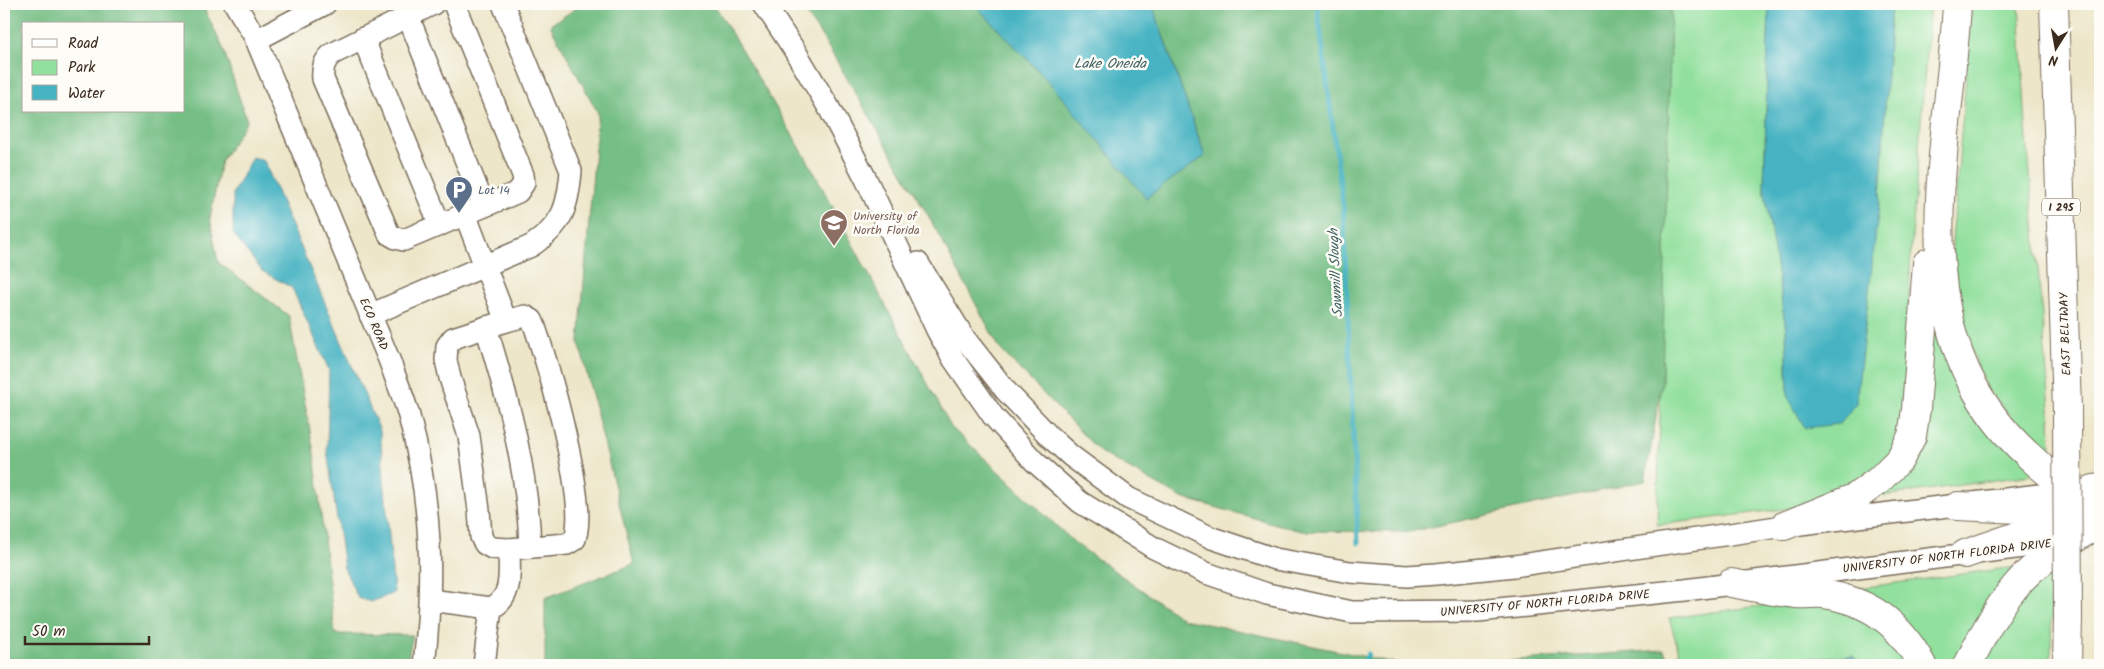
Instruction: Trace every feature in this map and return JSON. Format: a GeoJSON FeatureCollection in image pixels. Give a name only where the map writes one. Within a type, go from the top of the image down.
{"type":"FeatureCollection","features":[{"type":"Feature","properties":{"kind":"highway"},"geometry":{"type":"LineString","coordinates":[[1957,4],[1938,211],[1941,277],[1951,334],[1963,369],[1981,402],[2008,437],[2090,514]]}},
{"type":"Feature","properties":{"kind":"highway","name":"EAST BELTWAY"},"geometry":{"type":"LineString","coordinates":[[2054,4],[2068,410],[2067,665]]}},
{"type":"Feature","properties":{"kind":"highway"},"geometry":{"type":"LineString","coordinates":[[1784,526],[1856,497],[1879,480],[1900,459],[1912,436],[1918,389],[1928,252],[1938,211]]}},
{"type":"Feature","properties":{"kind":"highway"},"geometry":{"type":"LineString","coordinates":[[1958,506],[2090,514]]}},
{"type":"Feature","properties":{"kind":"highway"},"geometry":{"type":"LineString","coordinates":[[1965,554],[2090,514]]}},
{"type":"Feature","properties":{"kind":"highway"},"geometry":{"type":"LineString","coordinates":[[1968,665],[1986,629],[2012,592],[2090,514]]}},
{"type":"Feature","properties":{"kind":"highway"},"geometry":{"type":"LineString","coordinates":[[1731,583],[1797,594],[1822,594],[1847,599],[1874,610],[1891,622],[1912,646],[1922,665]]}},
{"type":"Feature","properties":{"kind":"street","name":"ECO ROAD"},"geometry":{"type":"LineString","coordinates":[[235,4],[256,40],[390,362],[409,415],[428,506],[430,600],[424,665]]}},
{"type":"Feature","properties":{"kind":"street"},"geometry":{"type":"LineString","coordinates":[[256,40],[325,4]]}},
{"type":"Feature","properties":{"kind":"street"},"geometry":{"type":"LineString","coordinates":[[433,4],[332,54],[327,59],[322,72],[322,78],[389,234],[404,240],[518,192],[523,187],[524,180],[454,4]]}},
{"type":"Feature","properties":{"kind":"street"},"geometry":{"type":"LineString","coordinates":[[370,315],[531,246],[549,234],[560,217],[568,199],[571,171],[503,4]]}},
{"type":"Feature","properties":{"kind":"street","name":"UNIVERSITY OF NORTH FLORIDA DRIVE"},"geometry":{"type":"LineString","coordinates":[[764,4],[829,108],[866,180],[937,330],[954,360],[993,416],[1034,460],[1080,502],[1154,548],[1206,573],[1267,594],[1352,612],[1478,612],[1627,596],[1965,554]]}},
{"type":"Feature","properties":{"kind":"street"},"geometry":{"type":"LineString","coordinates":[[408,16],[474,210],[496,324],[503,381],[525,475],[530,547]]}},
{"type":"Feature","properties":{"kind":"street"},"geometry":{"type":"LineString","coordinates":[[363,38],[440,225]]}},
{"type":"Feature","properties":{"kind":"street","name":"UNIVERSITY OF NORTH FLORIDA DRIVE"},"geometry":{"type":"LineString","coordinates":[[866,180],[966,339],[1006,392],[1050,438],[1128,498],[1212,538],[1275,559],[1350,572],[1407,576],[1514,566],[1784,526],[1958,506]]}},
{"type":"Feature","properties":{"kind":"street"},"geometry":{"type":"LineString","coordinates":[[525,316],[532,320],[565,430],[576,492],[578,526],[575,539],[567,544],[509,549],[492,548],[485,544],[481,537],[469,436],[446,360],[447,346],[453,338],[496,324],[525,316]]}},
{"type":"Feature","properties":{"kind":"street"},"geometry":{"type":"LineString","coordinates":[[430,600],[491,608],[500,604],[506,595],[510,578],[509,549]]}},
{"type":"Feature","properties":{"kind":"street"},"geometry":{"type":"LineString","coordinates":[[484,665],[491,608]]}},
{"type":"Feature","properties":{"kind":"green space"},"geometry":{"type":"Polygon","coordinates":[[[4,4],[202,4],[223,48],[247,121],[221,161],[210,218],[218,262],[289,316],[314,453],[335,634],[413,635],[406,665],[4,665],[4,4]]]}},
{"type":"Feature","properties":{"kind":"green space"},"geometry":{"type":"Polygon","coordinates":[[[583,4],[714,4],[808,161],[951,427],[1076,544],[1183,619],[1405,665],[545,665],[545,598],[634,564],[579,342],[598,113],[550,25],[583,4]]]}},
{"type":"Feature","properties":{"kind":"green space"},"geometry":{"type":"Polygon","coordinates":[[[799,4],[974,4],[1049,82],[1205,156],[1152,4],[1671,4],[1662,382],[1645,481],[1409,532],[1301,531],[1182,498],[1101,453],[1000,349],[929,217],[823,38],[799,4]]]}},
{"type":"Feature","properties":{"kind":"green space"},"geometry":{"type":"Polygon","coordinates":[[[1671,4],[1769,4],[1764,187],[1786,330],[1788,397],[1880,197],[1891,4],[1930,4],[1911,250],[1903,433],[1891,463],[1817,505],[1657,525],[1671,4]]]}},
{"type":"Feature","properties":{"kind":"green space"},"geometry":{"type":"Polygon","coordinates":[[[1972,4],[2019,4],[2026,127],[2050,409],[2051,461],[1986,388],[1958,313],[1952,242],[1972,4]]]}},
{"type":"Feature","properties":{"kind":"green space"},"geometry":{"type":"Polygon","coordinates":[[[1937,319],[2032,473],[2030,475],[1884,496],[1881,492],[1937,319]]]}},
{"type":"Feature","properties":{"kind":"green space"},"geometry":{"type":"Polygon","coordinates":[[[2015,567],[1959,665],[1933,665],[1858,591],[1859,588],[2015,567]]]}},
{"type":"Feature","properties":{"kind":"green space"},"geometry":{"type":"Polygon","coordinates":[[[2052,570],[2051,665],[1980,665],[2001,625],[2019,600],[2052,570]]]}},
{"type":"Feature","properties":{"kind":"green space"},"geometry":{"type":"Polygon","coordinates":[[[1805,600],[1854,608],[1915,665],[1860,665],[1853,656],[1795,659],[1783,665],[1683,665],[1669,618],[1805,600]]]}},
{"type":"Feature","properties":{"kind":"green space"},"geometry":{"type":"Polygon","coordinates":[[[1664,650],[1670,665],[1450,665],[1664,650]]]}},
{"type":"Feature","properties":{"kind":"water","name":"Lake Oneida"},"geometry":{"type":"Polygon","coordinates":[[[974,4],[1152,4],[1205,156],[1146,198],[1049,82],[974,4]]]}},
{"type":"Feature","properties":{"kind":"water"},"geometry":{"type":"Polygon","coordinates":[[[1769,4],[1891,4],[1880,197],[1856,404],[1839,424],[1805,428],[1788,397],[1786,330],[1764,187],[1769,4]]]}},
{"type":"Feature","properties":{"kind":"water"},"geometry":{"type":"Polygon","coordinates":[[[252,157],[264,161],[380,431],[394,593],[371,602],[358,598],[344,568],[327,450],[329,370],[292,288],[262,271],[233,234],[233,193],[252,157]]]}},
{"type":"Feature","properties":{"kind":"water"},"geometry":{"type":"Polygon","coordinates":[[[1853,656],[1860,665],[1783,665],[1795,659],[1853,656]]]}},
{"type":"Feature","properties":{"kind":"waterway","name":"Sawmill Slough"},"geometry":{"type":"LineString","coordinates":[[1317,4],[1343,205],[1358,543]]}},
{"type":"Feature","properties":{"kind":"waterway"},"geometry":{"type":"LineString","coordinates":[[1363,665],[1368,654]]}},
{"type":"Feature","properties":{"kind":"place","name":"Lot 14"},"geometry":{"type":"Point","coordinates":[459,214]}},
{"type":"Feature","properties":{"kind":"place","name":"University of North Florida"},"geometry":{"type":"Point","coordinates":[834,247]}}]}
